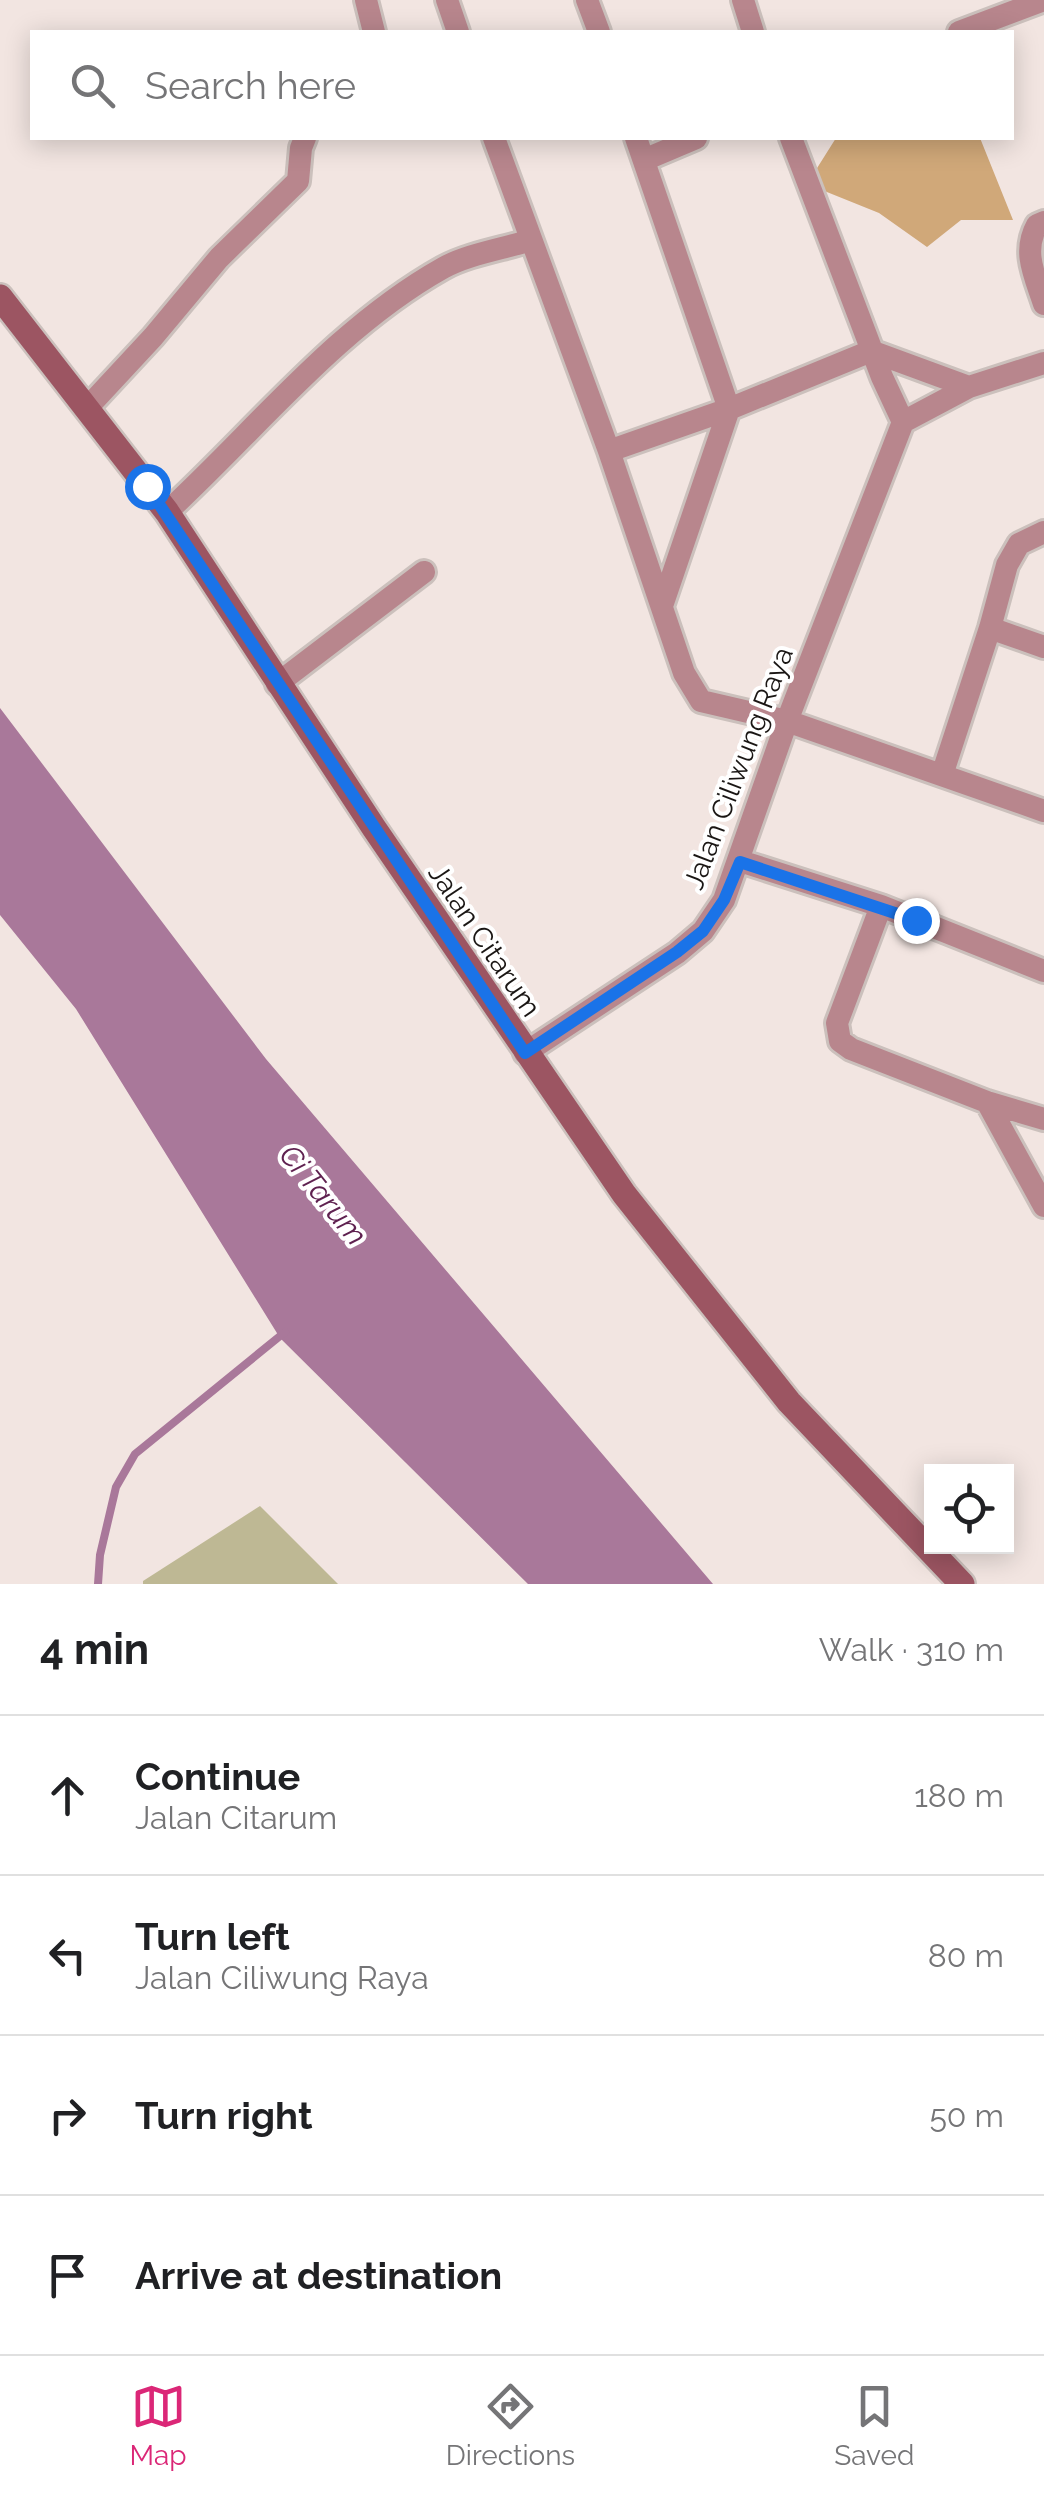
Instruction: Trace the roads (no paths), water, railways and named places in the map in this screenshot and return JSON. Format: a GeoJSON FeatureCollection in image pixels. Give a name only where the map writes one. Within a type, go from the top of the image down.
{"type":"FeatureCollection","features":[{"type":"Feature","properties":{"kind":"street"},"geometry":{"type":"LineString","coordinates":[[366,0],[374,30]]}},
{"type":"Feature","properties":{"kind":"street"},"geometry":{"type":"LineString","coordinates":[[446,0],[457,30]]}},
{"type":"Feature","properties":{"kind":"street"},"geometry":{"type":"LineString","coordinates":[[588,0],[598,30]]}},
{"type":"Feature","properties":{"kind":"street"},"geometry":{"type":"LineString","coordinates":[[743,0],[752,30]]}},
{"type":"Feature","properties":{"kind":"street"},"geometry":{"type":"LineString","coordinates":[[965,30],[1044,0]]}},
{"type":"Feature","properties":{"kind":"street"},"geometry":{"type":"LineString","coordinates":[[88,407],[219,258],[298,181],[304,140]]}},
{"type":"Feature","properties":{"kind":"street"},"geometry":{"type":"LineString","coordinates":[[495,140],[663,603],[684,674],[701,701],[787,722],[1044,811]]}},
{"type":"Feature","properties":{"kind":"street"},"geometry":{"type":"LineString","coordinates":[[663,603],[730,409],[640,149],[686,140]]}},
{"type":"Feature","properties":{"kind":"street"},"geometry":{"type":"LineString","coordinates":[[791,140],[902,422],[968,388],[1044,363]]}},
{"type":"Feature","properties":{"kind":"street"},"geometry":{"type":"LineString","coordinates":[[1044,222],[1037,225],[1029,238],[1028,254],[1044,304]]}},
{"type":"Feature","properties":{"kind":"street"},"geometry":{"type":"LineString","coordinates":[[167,512],[310,371],[373,317],[446,267],[531,240]]}},
{"type":"Feature","properties":{"kind":"street","name":"Jalan Citarum"},"geometry":{"type":"LineString","coordinates":[[0,297],[167,512],[277,684],[624,1194],[790,1402],[962,1584]]}},
{"type":"Feature","properties":{"kind":"street"},"geometry":{"type":"LineString","coordinates":[[609,451],[730,409],[871,350],[968,388]]}},
{"type":"Feature","properties":{"kind":"street","name":"Jalan Ciliwung Raya"},"geometry":{"type":"LineString","coordinates":[[525,1053],[677,952],[703,931],[724,900],[787,722],[902,422]]}},
{"type":"Feature","properties":{"kind":"street"},"geometry":{"type":"LineString","coordinates":[[942,775],[1007,565],[1019,544],[1044,532]]}},
{"type":"Feature","properties":{"kind":"street"},"geometry":{"type":"LineString","coordinates":[[277,684],[424,572]]}},
{"type":"Feature","properties":{"kind":"street"},"geometry":{"type":"LineString","coordinates":[[990,628],[1044,647]]}},
{"type":"Feature","properties":{"kind":"street"},"geometry":{"type":"LineString","coordinates":[[740,862],[881,906],[1044,971]]}},
{"type":"Feature","properties":{"kind":"street"},"geometry":{"type":"LineString","coordinates":[[881,906],[836,1023],[837,1036],[851,1048],[986,1102],[1044,1119]]}},
{"type":"Feature","properties":{"kind":"street"},"geometry":{"type":"LineString","coordinates":[[986,1102],[1044,1206]]}},
{"type":"Feature","properties":{"kind":"water","name":"Ci Tarum"},"geometry":{"type":"Polygon","coordinates":[[[0,708],[266,1059],[713,1584],[528,1584],[280,1338],[76,1009],[0,915],[0,708]]]}},
{"type":"Feature","properties":{"kind":"waterway"},"geometry":{"type":"LineString","coordinates":[[98,1584],[100,1555],[116,1487],[135,1454],[285,1332]]}}]}
